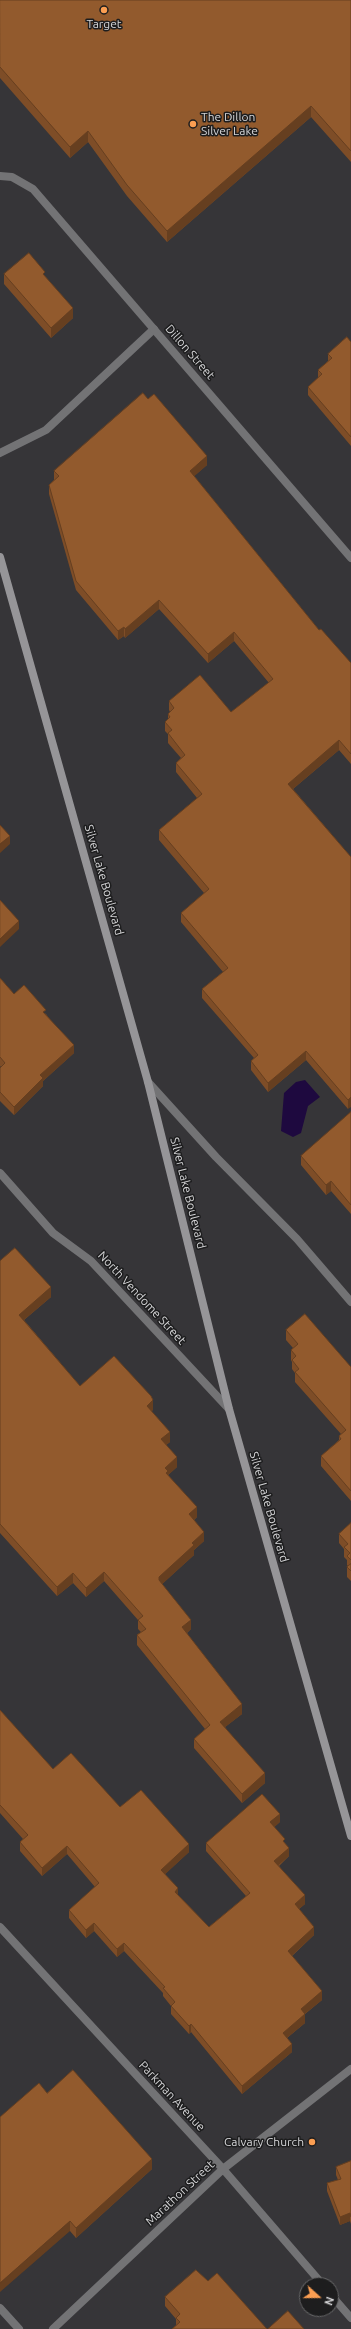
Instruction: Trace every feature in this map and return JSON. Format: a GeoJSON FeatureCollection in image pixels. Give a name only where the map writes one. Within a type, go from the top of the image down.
{"type":"FeatureCollection","features":[{"type":"Feature","properties":{"kind":"main road","name":"Silver Lake Boulevard"},"geometry":{"type":"LineString","coordinates":[[0,557],[148,1082],[229,1408],[351,1836]]}},
{"type":"Feature","properties":{"kind":"street","name":"Dillon Street"},"geometry":{"type":"LineString","coordinates":[[0,176],[12,177],[33,189],[351,558]]}},
{"type":"Feature","properties":{"kind":"street"},"geometry":{"type":"LineString","coordinates":[[0,453],[46,430],[154,329]]}},
{"type":"Feature","properties":{"kind":"street"},"geometry":{"type":"LineString","coordinates":[[148,1082],[216,1157],[297,1239],[351,1302]]}},
{"type":"Feature","properties":{"kind":"street","name":"North Vendome Street"},"geometry":{"type":"LineString","coordinates":[[0,1173],[53,1233],[91,1261],[229,1408]]}},
{"type":"Feature","properties":{"kind":"street","name":"Parkman Avenue"},"geometry":{"type":"LineString","coordinates":[[0,1926],[223,2169],[316,2277]]}},
{"type":"Feature","properties":{"kind":"street","name":"Marathon Street"},"geometry":{"type":"LineString","coordinates":[[53,2329],[223,2169],[351,2070]]}},
{"type":"Feature","properties":{"kind":"street"},"geometry":{"type":"LineString","coordinates":[[339,2304],[351,2318]]}},
{"type":"Feature","properties":{"kind":"street"},"geometry":{"type":"LineString","coordinates":[[0,2308],[19,2329]]}},
{"type":"Feature","properties":{"kind":"shaded area"},"geometry":{"type":"Polygon","coordinates":[[[305,1080],[320,1097],[308,1106],[301,1133],[293,1137],[281,1131],[284,1093],[296,1082],[305,1080]]]}},
{"type":"Feature","properties":{"kind":"building"},"geometry":{"type":"Polygon","coordinates":[[[0,0],[351,0],[351,151],[311,106],[167,231],[127,185],[88,131],[70,147],[0,67],[0,0]]]}},
{"type":"Feature","properties":{"kind":"building"},"geometry":{"type":"Polygon","coordinates":[[[29,253],[45,272],[43,274],[73,308],[51,328],[4,274],[29,253]]]}},
{"type":"Feature","properties":{"kind":"building"},"geometry":{"type":"Polygon","coordinates":[[[347,337],[351,342],[351,437],[308,387],[322,374],[318,370],[332,358],[328,354],[347,337]]]}},
{"type":"Feature","properties":{"kind":"building"},"geometry":{"type":"Polygon","coordinates":[[[143,393],[148,399],[154,394],[207,456],[190,471],[319,630],[321,629],[351,663],[351,754],[339,740],[288,784],[351,857],[351,1097],[348,1100],[306,1051],[268,1083],[251,1061],[258,1055],[202,989],[228,968],[181,913],[209,889],[159,830],[202,794],[176,763],[185,755],[168,733],[172,730],[165,722],[170,717],[168,714],[174,708],[169,701],[200,675],[231,712],[273,679],[234,632],[208,654],[159,600],[125,629],[124,627],[118,631],[76,581],[49,485],[59,476],[54,471],[143,393]]]}},
{"type":"Feature","properties":{"kind":"building"},"geometry":{"type":"Polygon","coordinates":[[[0,825],[10,836],[0,844],[0,825]]]}},
{"type":"Feature","properties":{"kind":"building"},"geometry":{"type":"Polygon","coordinates":[[[0,900],[19,921],[0,939],[0,900]]]}},
{"type":"Feature","properties":{"kind":"building"},"geometry":{"type":"Polygon","coordinates":[[[0,978],[14,994],[24,985],[46,1010],[43,1012],[74,1045],[40,1075],[43,1078],[14,1107],[0,1092],[0,1068],[5,1063],[0,1057],[0,978]]]}},
{"type":"Feature","properties":{"kind":"building"},"geometry":{"type":"Polygon","coordinates":[[[351,1112],[351,1205],[331,1181],[326,1185],[301,1156],[351,1112]]]}},
{"type":"Feature","properties":{"kind":"building"},"geometry":{"type":"Polygon","coordinates":[[[15,1248],[51,1287],[19,1315],[80,1386],[114,1356],[151,1396],[153,1400],[147,1406],[170,1432],[161,1439],[177,1457],[165,1468],[168,1471],[166,1473],[197,1507],[189,1514],[204,1532],[192,1543],[194,1545],[159,1577],[159,1580],[191,1620],[182,1627],[242,1704],[220,1722],[265,1773],[242,1794],[194,1739],[210,1725],[137,1635],[146,1629],[138,1620],[143,1616],[104,1572],[86,1588],[73,1573],[57,1587],[0,1524],[0,1261],[15,1248]]]}},
{"type":"Feature","properties":{"kind":"building"},"geometry":{"type":"Polygon","coordinates":[[[305,1314],[351,1367],[351,1491],[321,1456],[341,1439],[339,1436],[346,1430],[295,1372],[299,1369],[292,1360],[296,1356],[291,1350],[298,1344],[286,1330],[305,1314]]]}},
{"type":"Feature","properties":{"kind":"building"},"geometry":{"type":"Polygon","coordinates":[[[351,1523],[351,1560],[347,1556],[350,1553],[344,1547],[348,1544],[339,1534],[351,1523]]]}},
{"type":"Feature","properties":{"kind":"building"},"geometry":{"type":"Polygon","coordinates":[[[351,1564],[351,1571],[347,1567],[351,1564]]]}},
{"type":"Feature","properties":{"kind":"building"},"geometry":{"type":"Polygon","coordinates":[[[0,1710],[53,1769],[71,1753],[120,1807],[141,1790],[189,1844],[161,1870],[178,1888],[175,1892],[209,1927],[250,1893],[206,1843],[262,1794],[280,1814],[270,1822],[285,1839],[283,1841],[289,1848],[274,1861],[305,1895],[295,1904],[314,1927],[288,1951],[322,1991],[301,2009],[305,2014],[283,2033],[292,2044],[242,2086],[191,2024],[189,2026],[171,2006],[175,2002],[163,1988],[165,1987],[124,1943],[117,1949],[94,1923],[86,1930],[69,1910],[99,1883],[67,1846],[42,1868],[20,1842],[28,1835],[0,1805],[0,1710]]]}},
{"type":"Feature","properties":{"kind":"building"},"geometry":{"type":"Polygon","coordinates":[[[73,2070],[152,2159],[76,2228],[70,2221],[0,2283],[0,2117],[39,2083],[47,2093],[73,2070]]]}},
{"type":"Feature","properties":{"kind":"building"},"geometry":{"type":"Polygon","coordinates":[[[351,2161],[351,2217],[350,2213],[340,2217],[327,2183],[341,2179],[336,2167],[351,2161]]]}},
{"type":"Feature","properties":{"kind":"building"},"geometry":{"type":"Polygon","coordinates":[[[196,2270],[208,2281],[217,2273],[267,2329],[172,2329],[180,2322],[176,2318],[180,2314],[165,2297],[196,2270]]]}},
{"type":"Feature","properties":{"kind":"building"},"geometry":{"type":"Polygon","coordinates":[[[288,2311],[304,2329],[268,2329],[288,2311]]]}},
{"type":"Feature","properties":{"kind":"place","name":"Target"},"geometry":{"type":"Point","coordinates":[104,10]}},
{"type":"Feature","properties":{"kind":"place","name":"The Dillon Silver Lake"},"geometry":{"type":"Point","coordinates":[193,124]}},
{"type":"Feature","properties":{"kind":"place","name":"Calvary Church"},"geometry":{"type":"Point","coordinates":[312,2142]}}]}
